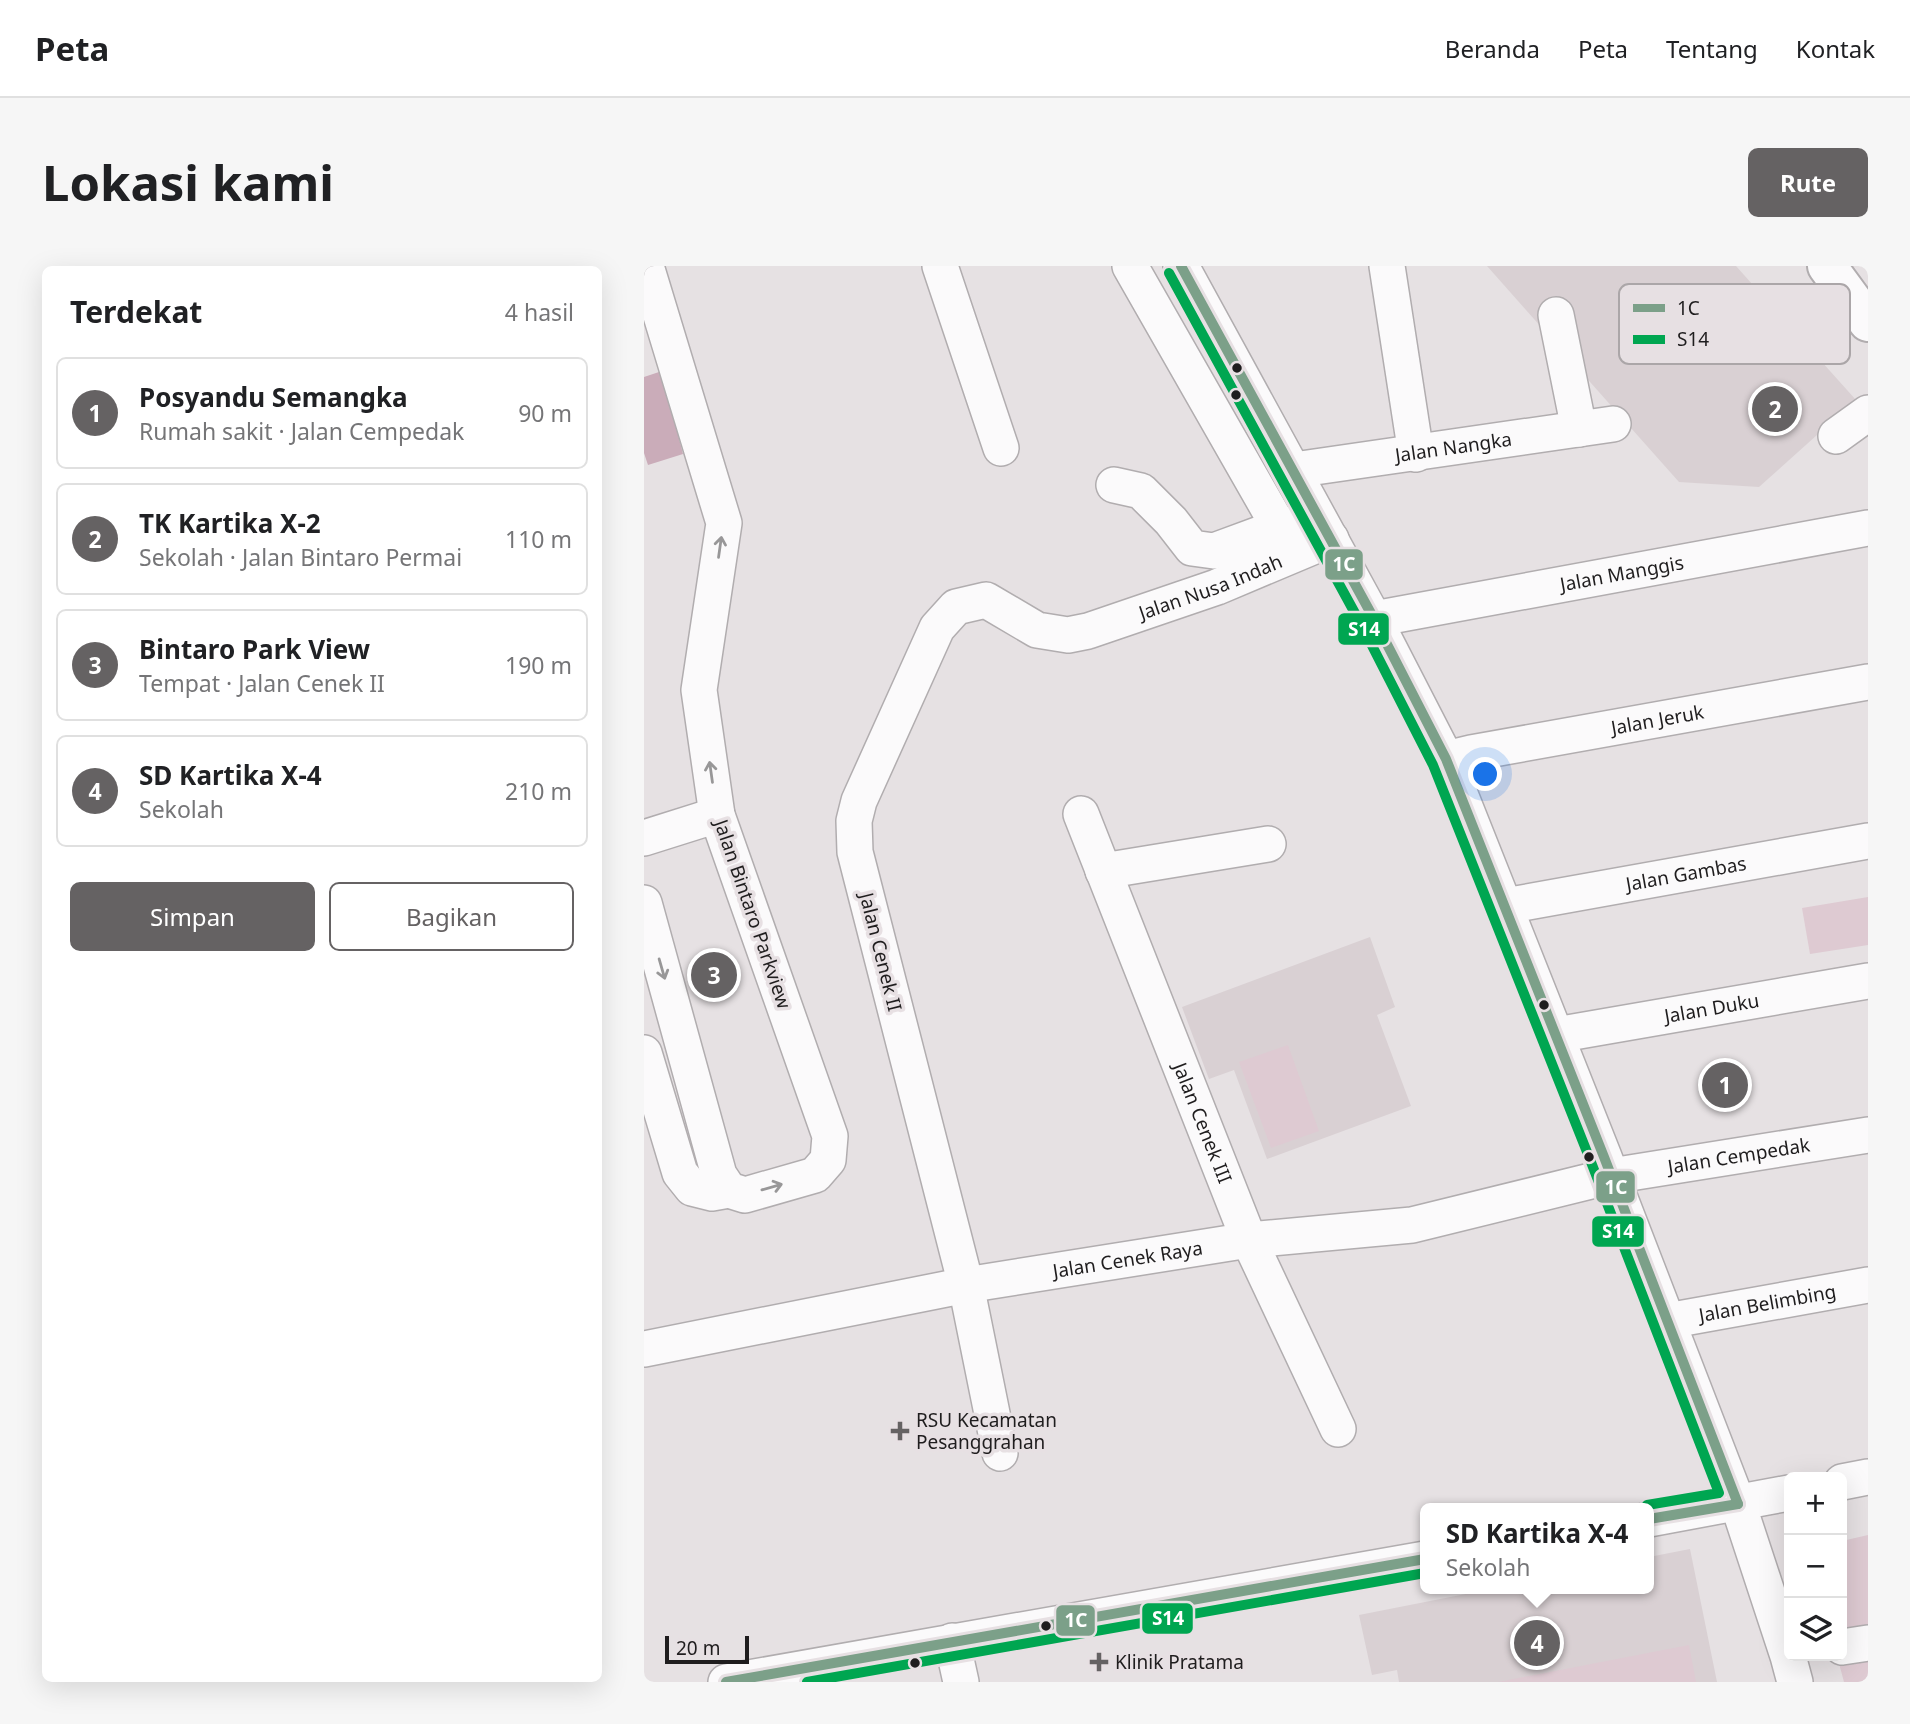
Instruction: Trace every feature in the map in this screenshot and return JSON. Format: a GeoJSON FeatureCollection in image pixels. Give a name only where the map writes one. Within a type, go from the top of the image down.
{"type":"FeatureCollection","features":[{"type":"Feature","properties":{"kind":"main road"},"geometry":{"type":"LineString","coordinates":[[1827,266],[1840,284]]}},
{"type":"Feature","properties":{"kind":"main road"},"geometry":{"type":"LineString","coordinates":[[1850,297],[1868,322]]}},
{"type":"Feature","properties":{"kind":"street","name":"Jalan Bintaro Parkview"},"geometry":{"type":"LineString","coordinates":[[644,1053],[680,1172],[692,1188],[712,1193],[729,1190],[745,1195],[815,1175],[828,1160],[830,1136],[717,815],[699,690],[724,523],[646,266]]}},
{"type":"Feature","properties":{"kind":"street"},"geometry":{"type":"LineString","coordinates":[[940,266],[1001,448]]}},
{"type":"Feature","properties":{"kind":"street"},"geometry":{"type":"LineString","coordinates":[[1130,266],[1279,527]]}},
{"type":"Feature","properties":{"kind":"street"},"geometry":{"type":"LineString","coordinates":[[1181,266],[1294,470],[1446,759],[1738,1504],[1791,1665]]}},
{"type":"Feature","properties":{"kind":"street"},"geometry":{"type":"LineString","coordinates":[[1387,266],[1416,454]]}},
{"type":"Feature","properties":{"kind":"street"},"geometry":{"type":"LineString","coordinates":[[1556,314],[1578,429]]}},
{"type":"Feature","properties":{"kind":"street"},"geometry":{"type":"LineString","coordinates":[[1836,436],[1868,413]]}},
{"type":"Feature","properties":{"kind":"street","name":"Jalan Nangka"},"geometry":{"type":"LineString","coordinates":[[1294,470],[1613,424]]}},
{"type":"Feature","properties":{"kind":"street"},"geometry":{"type":"LineString","coordinates":[[1114,485],[1142,491],[1192,548],[1214,551],[1279,527],[1325,528]]}},
{"type":"Feature","properties":{"kind":"street","name":"Jalan Nusa Indah"},"geometry":{"type":"LineString","coordinates":[[1088,631],[1217,587],[1325,528]]}},
{"type":"Feature","properties":{"kind":"street","name":"Jalan Manggis"},"geometry":{"type":"LineString","coordinates":[[1374,619],[1868,528]]}},
{"type":"Feature","properties":{"kind":"street","name":"Jalan Cenek II"},"geometry":{"type":"LineString","coordinates":[[1000,1453],[966,1285],[855,852],[854,821],[859,801],[937,628],[956,607],[986,600],[1037,630],[1068,635],[1088,631]]}},
{"type":"Feature","properties":{"kind":"street","name":"Jalan Jeruk"},"geometry":{"type":"LineString","coordinates":[[1446,759],[1868,682]]}},
{"type":"Feature","properties":{"kind":"street","name":"Jalan Cenek III"},"geometry":{"type":"LineString","coordinates":[[1081,814],[1249,1240],[1338,1429]]}},
{"type":"Feature","properties":{"kind":"street"},"geometry":{"type":"LineString","coordinates":[[644,838],[717,815]]}},
{"type":"Feature","properties":{"kind":"street","name":"Jalan Gambas"},"geometry":{"type":"LineString","coordinates":[[1505,906],[1868,841]]}},
{"type":"Feature","properties":{"kind":"street"},"geometry":{"type":"LineString","coordinates":[[1103,871],[1268,844]]}},
{"type":"Feature","properties":{"kind":"street"},"geometry":{"type":"LineString","coordinates":[[644,904],[719,1174],[729,1190]]}},
{"type":"Feature","properties":{"kind":"street","name":"Jalan Duku"},"geometry":{"type":"LineString","coordinates":[[1556,1035],[1868,981]]}},
{"type":"Feature","properties":{"kind":"street","name":"Jalan Cempedak"},"geometry":{"type":"LineString","coordinates":[[1611,1176],[1868,1136]]}},
{"type":"Feature","properties":{"kind":"street","name":"Jalan Cenek Raya"},"geometry":{"type":"LineString","coordinates":[[644,1349],[966,1285],[1249,1240],[1412,1225],[1611,1176]]}},
{"type":"Feature","properties":{"kind":"street","name":"Jalan Belimbing"},"geometry":{"type":"LineString","coordinates":[[1667,1321],[1868,1285]]}},
{"type":"Feature","properties":{"kind":"street"},"geometry":{"type":"LineString","coordinates":[[1847,1481],[1868,1477]]}},
{"type":"Feature","properties":{"kind":"street"},"geometry":{"type":"LineString","coordinates":[[1654,1518],[1784,1494]]}},
{"type":"Feature","properties":{"kind":"street"},"geometry":{"type":"LineString","coordinates":[[726,1682],[1420,1560]]}},
{"type":"Feature","properties":{"kind":"street"},"geometry":{"type":"LineString","coordinates":[[952,1642],[961,1682]]}},
{"type":"Feature","properties":{"kind":"street"},"geometry":{"type":"LineString","coordinates":[[1847,1646],[1868,1643]]}},
{"type":"Feature","properties":{"kind":"shaded area"},"geometry":{"type":"Polygon","coordinates":[[[1487,266],[1736,266],[1752,284],[1619,284],[1619,364],[1824,364],[1856,400],[1759,487],[1679,482],[1487,266]]]}},
{"type":"Feature","properties":{"kind":"shaded area"},"geometry":{"type":"Polygon","coordinates":[[[662,371],[683,454],[648,465],[644,453],[644,377],[662,371]]]}},
{"type":"Feature","properties":{"kind":"shaded area"},"geometry":{"type":"Polygon","coordinates":[[[1868,897],[1868,945],[1810,954],[1802,908],[1868,897]]]}},
{"type":"Feature","properties":{"kind":"shaded area"},"geometry":{"type":"Polygon","coordinates":[[[1370,937],[1395,1007],[1377,1015],[1411,1106],[1267,1159],[1234,1070],[1209,1079],[1182,1007],[1370,937]]]}},
{"type":"Feature","properties":{"kind":"shaded area"},"geometry":{"type":"Polygon","coordinates":[[[1288,1045],[1319,1131],[1271,1148],[1239,1062],[1288,1045]]]}},
{"type":"Feature","properties":{"kind":"shaded area"},"geometry":{"type":"Polygon","coordinates":[[[1868,1535],[1868,1682],[1844,1682],[1838,1661],[1847,1661],[1847,1540],[1868,1535]]]}},
{"type":"Feature","properties":{"kind":"shaded area"},"geometry":{"type":"Polygon","coordinates":[[[1690,1549],[1717,1682],[1399,1682],[1397,1670],[1372,1675],[1359,1615],[1466,1594],[1654,1594],[1654,1556],[1690,1549]]]}},
{"type":"Feature","properties":{"kind":"shaded area"},"geometry":{"type":"Polygon","coordinates":[[[1689,1645],[1696,1682],[1498,1682],[1689,1645]]]}},
{"type":"Feature","properties":{"kind":"transit line","name":"1C"},"geometry":{"type":"LineString","coordinates":[[1181,266],[1374,619],[1446,759],[1738,1504]]}},
{"type":"Feature","properties":{"kind":"transit line","name":"S14"},"geometry":{"type":"LineString","coordinates":[[1169,273],[1362,626],[1433,765],[1591,1162],[1719,1493],[1654,1504]]}},
{"type":"Feature","properties":{"kind":"transit line","name":"1C"},"geometry":{"type":"LineString","coordinates":[[1654,1518],[1738,1504]]}},
{"type":"Feature","properties":{"kind":"transit line","name":"1C"},"geometry":{"type":"LineString","coordinates":[[726,1682],[1420,1560]]}},
{"type":"Feature","properties":{"kind":"transit line","name":"S14"},"geometry":{"type":"LineString","coordinates":[[807,1682],[1420,1574]]}},
{"type":"Feature","properties":{"kind":"place","name":"TK Kartika X-2"},"geometry":{"type":"Point","coordinates":[1775,409]}},
{"type":"Feature","properties":{"kind":"place","name":"Bintaro Park View"},"geometry":{"type":"Point","coordinates":[714,975]}},
{"type":"Feature","properties":{"kind":"place","name":"Posyandu Semangka"},"geometry":{"type":"Point","coordinates":[1725,1085]}},
{"type":"Feature","properties":{"kind":"place","name":"RSU Kecamatan Pesanggrahan"},"geometry":{"type":"Point","coordinates":[900,1431]}},
{"type":"Feature","properties":{"kind":"place","name":"SD Kartika X-4"},"geometry":{"type":"Point","coordinates":[1537,1643]}},
{"type":"Feature","properties":{"kind":"place","name":"Klinik Pratama"},"geometry":{"type":"Point","coordinates":[1099,1662]}}]}
